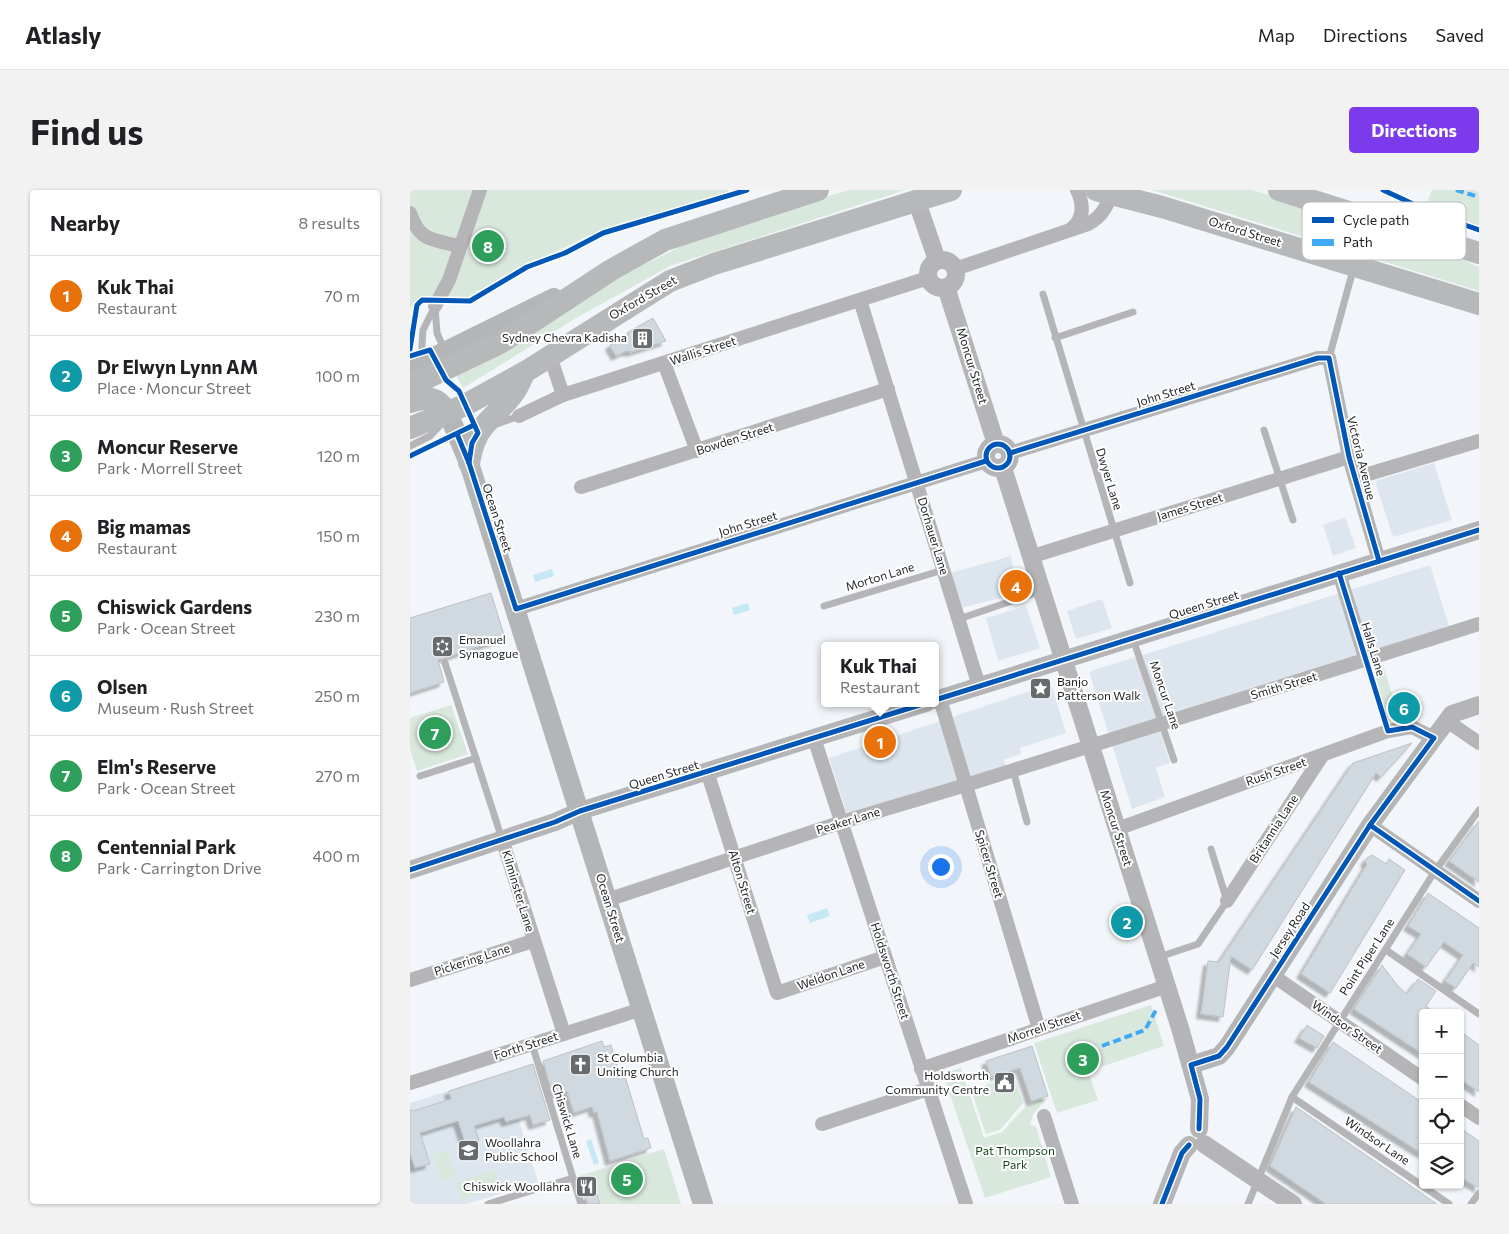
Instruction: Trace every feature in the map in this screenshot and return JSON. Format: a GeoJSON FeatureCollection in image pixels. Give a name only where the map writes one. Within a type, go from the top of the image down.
{"type":"FeatureCollection","features":[{"type":"Feature","properties":{"kind":"main road"},"geometry":{"type":"LineString","coordinates":[[415,367],[611,270],[665,240],[818,190]]}},
{"type":"Feature","properties":{"kind":"main road","name":"Oxford Street"},"geometry":{"type":"LineString","coordinates":[[410,428],[448,413],[525,372],[670,281],[714,264],[916,199],[951,190]]}},
{"type":"Feature","properties":{"kind":"main road"},"geometry":{"type":"LineString","coordinates":[[1279,190],[1317,202]]}},
{"type":"Feature","properties":{"kind":"main road","name":"Oxford Street"},"geometry":{"type":"LineString","coordinates":[[1106,191],[1302,249]]}},
{"type":"Feature","properties":{"kind":"main road"},"geometry":{"type":"LineString","coordinates":[[1466,249],[1479,253]]}},
{"type":"Feature","properties":{"kind":"main road","name":"Oxford Street"},"geometry":{"type":"LineString","coordinates":[[1337,260],[1479,304]]}},
{"type":"Feature","properties":{"kind":"main road"},"geometry":{"type":"LineString","coordinates":[[410,386],[500,343],[611,270]]}},
{"type":"Feature","properties":{"kind":"main road"},"geometry":{"type":"LineString","coordinates":[[469,463],[472,443],[480,430],[514,394],[525,372]]}},
{"type":"Feature","properties":{"kind":"main road"},"geometry":{"type":"LineString","coordinates":[[410,402],[426,397],[435,398],[448,413]]}},
{"type":"Feature","properties":{"kind":"main road","name":"Ocean Street"},"geometry":{"type":"LineString","coordinates":[[448,413],[469,463],[704,1204]]}},
{"type":"Feature","properties":{"kind":"street"},"geometry":{"type":"LineString","coordinates":[[435,306],[449,280],[459,246],[480,190]]}},
{"type":"Feature","properties":{"kind":"street"},"geometry":{"type":"LineString","coordinates":[[1071,229],[1080,220],[1082,214],[1077,190]]}},
{"type":"Feature","properties":{"kind":"street"},"geometry":{"type":"LineString","coordinates":[[955,269],[1096,220],[1106,206],[1106,191]]}},
{"type":"Feature","properties":{"kind":"street"},"geometry":{"type":"LineString","coordinates":[[916,199],[937,260]]}},
{"type":"Feature","properties":{"kind":"street"},"geometry":{"type":"LineString","coordinates":[[410,213],[414,227],[422,236],[459,246]]}},
{"type":"Feature","properties":{"kind":"street"},"geometry":{"type":"LineString","coordinates":[[937,260],[950,262],[955,269],[956,278],[946,287],[937,287],[928,278],[928,269],[937,260]]}},
{"type":"Feature","properties":{"kind":"street","name":"Wallis Street"},"geometry":{"type":"LineString","coordinates":[[519,416],[563,396],[928,278]]}},
{"type":"Feature","properties":{"kind":"street","name":"Moncur Street"},"geometry":{"type":"LineString","coordinates":[[946,287],[1003,455],[1030,557],[1191,1064]]}},
{"type":"Feature","properties":{"kind":"street","name":"Dorhauer Lane"},"geometry":{"type":"LineString","coordinates":[[860,300],[979,686]]}},
{"type":"Feature","properties":{"kind":"street"},"geometry":{"type":"LineString","coordinates":[[550,356],[563,396]]}},
{"type":"Feature","properties":{"kind":"street","name":"John Street"},"geometry":{"type":"LineString","coordinates":[[1003,455],[1318,358],[1328,358]]}},
{"type":"Feature","properties":{"kind":"street","name":"Victoria Avenue"},"geometry":{"type":"LineString","coordinates":[[1328,358],[1349,457],[1379,561]]}},
{"type":"Feature","properties":{"kind":"street"},"geometry":{"type":"LineString","coordinates":[[664,363],[697,451]]}},
{"type":"Feature","properties":{"kind":"street","name":"Bowden Street"},"geometry":{"type":"LineString","coordinates":[[581,487],[888,389]]}},
{"type":"Feature","properties":{"kind":"street"},"geometry":{"type":"LineString","coordinates":[[1355,478],[1479,440]]}},
{"type":"Feature","properties":{"kind":"street"},"geometry":{"type":"LineString","coordinates":[[986,461],[986,452],[1003,455]]}},
{"type":"Feature","properties":{"kind":"street","name":"James Street"},"geometry":{"type":"LineString","coordinates":[[1030,557],[1349,457]]}},
{"type":"Feature","properties":{"kind":"street","name":"John Street"},"geometry":{"type":"LineString","coordinates":[[516,609],[986,461]]}},
{"type":"Feature","properties":{"kind":"street","name":"Queen Street"},"geometry":{"type":"LineString","coordinates":[[939,699],[1479,530]]}},
{"type":"Feature","properties":{"kind":"street","name":"Halls Lane"},"geometry":{"type":"LineString","coordinates":[[1339,573],[1366,661]]}},
{"type":"Feature","properties":{"kind":"street","name":"Smith Street"},"geometry":{"type":"LineString","coordinates":[[1089,745],[1366,661],[1479,624]]}},
{"type":"Feature","properties":{"kind":"street","name":"Jersey Road"},"geometry":{"type":"LineString","coordinates":[[1191,1064],[1219,1056],[1370,825],[1434,738],[1447,721],[1457,712],[1479,705]]}},
{"type":"Feature","properties":{"kind":"street","name":"Queen Street"},"geometry":{"type":"LineString","coordinates":[[410,870],[580,811],[915,707]]}},
{"type":"Feature","properties":{"kind":"street","name":"Spicer Street"},"geometry":{"type":"LineString","coordinates":[[936,707],[966,785],[1039,1029]]}},
{"type":"Feature","properties":{"kind":"street"},"geometry":{"type":"LineString","coordinates":[[1447,721],[1479,743]]}},
{"type":"Feature","properties":{"kind":"street","name":"Rush Street"},"geometry":{"type":"LineString","coordinates":[[1117,829],[1388,731],[1412,727],[1434,738]]}},
{"type":"Feature","properties":{"kind":"street","name":"Holdsworth Street"},"geometry":{"type":"LineString","coordinates":[[814,738],[966,1204]]}},
{"type":"Feature","properties":{"kind":"street","name":"Peaker Lane"},"geometry":{"type":"LineString","coordinates":[[607,900],[842,822],[966,785],[1089,745]]}},
{"type":"Feature","properties":{"kind":"street","name":"Britannia Lane"},"geometry":{"type":"LineString","coordinates":[[1226,901],[1322,756]]}},
{"type":"Feature","properties":{"kind":"street","name":"Alton Street"},"geometry":{"type":"LineString","coordinates":[[708,772],[777,993]]}},
{"type":"Feature","properties":{"kind":"street"},"geometry":{"type":"LineString","coordinates":[[1370,825],[1479,901]]}},
{"type":"Feature","properties":{"kind":"street","name":"Kilminster Lane"},"geometry":{"type":"LineString","coordinates":[[502,839],[564,1034]]}},
{"type":"Feature","properties":{"kind":"street","name":"Pickering Lane"},"geometry":{"type":"LineString","coordinates":[[410,980],[534,941]]}},
{"type":"Feature","properties":{"kind":"street","name":"Weldon Lane"},"geometry":{"type":"LineString","coordinates":[[777,993],[885,957]]}},
{"type":"Feature","properties":{"kind":"street","name":"Windsor Street"},"geometry":{"type":"LineString","coordinates":[[1272,975],[1419,1076]]}},
{"type":"Feature","properties":{"kind":"street","name":"Morrell Street"},"geometry":{"type":"LineString","coordinates":[[922,1069],[1167,986]]}},
{"type":"Feature","properties":{"kind":"street","name":"Forth Street"},"geometry":{"type":"LineString","coordinates":[[410,1083],[642,1009]]}},
{"type":"Feature","properties":{"kind":"street"},"geometry":{"type":"LineString","coordinates":[[1162,1204],[1182,1153],[1197,1139],[1200,1099],[1191,1064]]}},
{"type":"Feature","properties":{"kind":"street"},"geometry":{"type":"LineString","coordinates":[[822,1124],[928,1089]]}},
{"type":"Feature","properties":{"kind":"street"},"geometry":{"type":"LineString","coordinates":[[1464,1108],[1479,1118]]}},
{"type":"Feature","properties":{"kind":"street"},"geometry":{"type":"LineString","coordinates":[[1044,1116],[1072,1204]]}},
{"type":"Feature","properties":{"kind":"street"},"geometry":{"type":"LineString","coordinates":[[1197,1139],[1293,1204]]}},
{"type":"Feature","properties":{"kind":"lane","name":"Victoria Avenue"},"geometry":{"type":"LineString","coordinates":[[1328,358],[1354,265]]}},
{"type":"Feature","properties":{"kind":"lane","name":"Dwyer Lane"},"geometry":{"type":"LineString","coordinates":[[1043,294],[1130,583]]}},
{"type":"Feature","properties":{"kind":"lane"},"geometry":{"type":"LineString","coordinates":[[435,306],[437,332],[446,352]]}},
{"type":"Feature","properties":{"kind":"lane"},"geometry":{"type":"LineString","coordinates":[[415,367],[423,330],[435,306]]}},
{"type":"Feature","properties":{"kind":"lane"},"geometry":{"type":"LineString","coordinates":[[1055,338],[1133,312]]}},
{"type":"Feature","properties":{"kind":"lane"},"geometry":{"type":"LineString","coordinates":[[410,446],[435,432],[448,413]]}},
{"type":"Feature","properties":{"kind":"lane","name":"Wallis Street"},"geometry":{"type":"LineString","coordinates":[[480,430],[519,416]]}},
{"type":"Feature","properties":{"kind":"lane"},"geometry":{"type":"LineString","coordinates":[[1264,430],[1293,520]]}},
{"type":"Feature","properties":{"kind":"lane","name":"Morton Lane"},"geometry":{"type":"LineString","coordinates":[[824,606],[943,570]]}},
{"type":"Feature","properties":{"kind":"lane"},"geometry":{"type":"LineString","coordinates":[[959,620],[1042,591]]}},
{"type":"Feature","properties":{"kind":"lane","name":"Moncur Lane"},"geometry":{"type":"LineString","coordinates":[[1133,638],[1174,760]]}},
{"type":"Feature","properties":{"kind":"lane","name":"Halls Lane"},"geometry":{"type":"LineString","coordinates":[[1366,661],[1388,731]]}},
{"type":"Feature","properties":{"kind":"lane","name":"Kilminster Lane"},"geometry":{"type":"LineString","coordinates":[[445,663],[502,839]]}},
{"type":"Feature","properties":{"kind":"lane"},"geometry":{"type":"LineString","coordinates":[[420,776],[476,758]]}},
{"type":"Feature","properties":{"kind":"lane"},"geometry":{"type":"LineString","coordinates":[[1013,769],[1027,822]]}},
{"type":"Feature","properties":{"kind":"lane","name":"Point Piper Lane"},"geometry":{"type":"LineString","coordinates":[[1248,1204],[1292,1097],[1435,871],[1479,810]]}},
{"type":"Feature","properties":{"kind":"lane"},"geometry":{"type":"LineString","coordinates":[[1211,849],[1226,901]]}},
{"type":"Feature","properties":{"kind":"lane","name":"Britannia Lane"},"geometry":{"type":"LineString","coordinates":[[1158,957],[1198,944],[1226,901]]}},
{"type":"Feature","properties":{"kind":"lane"},"geometry":{"type":"LineString","coordinates":[[1386,950],[1479,1014]]}},
{"type":"Feature","properties":{"kind":"lane","name":"Chiswick Lane"},"geometry":{"type":"LineString","coordinates":[[532,1044],[581,1204]]}},
{"type":"Feature","properties":{"kind":"lane","name":"Windsor Lane"},"geometry":{"type":"LineString","coordinates":[[1292,1097],[1449,1204]]}},
{"type":"Feature","properties":{"kind":"lane"},"geometry":{"type":"LineString","coordinates":[[488,1204],[573,1178]]}},
{"type":"Feature","properties":{"kind":"lane"},"geometry":{"type":"LineString","coordinates":[[1472,1204],[1479,1193]]}},
{"type":"Feature","properties":{"kind":"shaded area"},"geometry":{"type":"Polygon","coordinates":[[[1434,463],[1452,520],[1393,537],[1375,481],[1434,463]]]}},
{"type":"Feature","properties":{"kind":"shaded area"},"geometry":{"type":"Polygon","coordinates":[[[1345,517],[1356,548],[1333,556],[1323,525],[1345,517]]]}},
{"type":"Feature","properties":{"kind":"shaded area"},"geometry":{"type":"Polygon","coordinates":[[[1011,556],[1018,594],[961,608],[950,573],[1011,556]]]}},
{"type":"Feature","properties":{"kind":"shaded area"},"geometry":{"type":"Polygon","coordinates":[[[1430,565],[1449,626],[1156,718],[1170,763],[1156,768],[1165,797],[1132,809],[1090,674],[1091,671],[1430,565]]]}},
{"type":"Feature","properties":{"kind":"shaded area"},"geometry":{"type":"Polygon","coordinates":[[[1102,599],[1112,628],[1076,639],[1067,611],[1102,599]]]}},
{"type":"Feature","properties":{"kind":"shaded area"},"geometry":{"type":"Polygon","coordinates":[[[1026,606],[1040,648],[998,661],[986,618],[1026,606]]]}},
{"type":"Feature","properties":{"kind":"shaded area"},"geometry":{"type":"Polygon","coordinates":[[[1048,685],[1052,687],[1066,733],[1020,748],[1021,754],[1004,760],[1006,766],[848,817],[829,758],[1048,685]]]}},
{"type":"Feature","properties":{"kind":"shaded area","name":"Woollahra Public School"},"geometry":{"type":"Polygon","coordinates":[[[504,1073],[538,1182],[467,1204],[410,1204],[410,1103],[504,1073]]]}},
{"type":"Feature","properties":{"kind":"green space"},"geometry":{"type":"Polygon","coordinates":[[[410,190],[728,190],[729,193],[621,223],[521,266],[468,297],[422,296],[410,310],[410,190]]]}},
{"type":"Feature","properties":{"kind":"green space"},"geometry":{"type":"Polygon","coordinates":[[[848,190],[905,190],[670,266],[578,317],[463,388],[456,375],[605,284],[702,236],[848,190]]]}},
{"type":"Feature","properties":{"kind":"green space"},"geometry":{"type":"Polygon","coordinates":[[[1152,190],[1252,190],[1302,205],[1302,236],[1152,190]]]}},
{"type":"Feature","properties":{"kind":"green space"},"geometry":{"type":"Polygon","coordinates":[[[1432,190],[1479,190],[1479,231],[1466,225],[1466,202],[1427,202],[1432,190]]]}},
{"type":"Feature","properties":{"kind":"green space"},"geometry":{"type":"Polygon","coordinates":[[[1379,260],[1464,260],[1479,267],[1479,291],[1379,260]]]}},
{"type":"Feature","properties":{"kind":"green space"},"geometry":{"type":"Polygon","coordinates":[[[1384,668],[1398,714],[1387,717],[1374,672],[1384,668]]]}},
{"type":"Feature","properties":{"kind":"green space"},"geometry":{"type":"Polygon","coordinates":[[[451,705],[468,754],[417,771],[410,749],[410,718],[451,705]]]}},
{"type":"Feature","properties":{"kind":"green space"},"geometry":{"type":"Polygon","coordinates":[[[1151,1005],[1164,1046],[1088,1071],[1098,1100],[1057,1113],[1034,1043],[1151,1005]]]}},
{"type":"Feature","properties":{"kind":"green space","name":"Pat Thompson Park"},"geometry":{"type":"Polygon","coordinates":[[[961,1068],[984,1138],[1002,1132],[1027,1105],[1049,1097],[1034,1113],[1030,1124],[1036,1127],[1051,1177],[985,1198],[943,1074],[961,1068]]]}},
{"type":"Feature","properties":{"kind":"green space"},"geometry":{"type":"Polygon","coordinates":[[[1014,1076],[1023,1103],[1000,1130],[986,1134],[971,1090],[1014,1076]]]}},
{"type":"Feature","properties":{"kind":"green space"},"geometry":{"type":"Polygon","coordinates":[[[664,1149],[681,1204],[588,1204],[579,1176],[664,1149]]]}},
{"type":"Feature","properties":{"kind":"green space"},"geometry":{"type":"Polygon","coordinates":[[[448,1150],[456,1176],[442,1181],[433,1155],[448,1150]]]}},
{"type":"Feature","properties":{"kind":"green space"},"geometry":{"type":"Polygon","coordinates":[[[495,1170],[500,1188],[461,1199],[456,1182],[495,1170]]]}},
{"type":"Feature","properties":{"kind":"water"},"geometry":{"type":"Polygon","coordinates":[[[552,569],[554,576],[535,582],[533,575],[552,569]]]}},
{"type":"Feature","properties":{"kind":"water"},"geometry":{"type":"Polygon","coordinates":[[[748,603],[750,610],[734,615],[732,608],[748,603]]]}},
{"type":"Feature","properties":{"kind":"water"},"geometry":{"type":"Polygon","coordinates":[[[827,908],[830,916],[810,923],[807,915],[827,908]]]}},
{"type":"Feature","properties":{"kind":"water"},"geometry":{"type":"Polygon","coordinates":[[[591,1139],[599,1163],[594,1165],[586,1141],[591,1139]]]}},
{"type":"Feature","properties":{"kind":"building","name":"Sydney Chevra Kadisha"},"geometry":{"type":"Polygon","coordinates":[[[653,318],[666,341],[631,352],[626,351],[616,356],[610,346],[611,344],[629,335],[627,333],[653,318]]]}},
{"type":"Feature","properties":{"kind":"building","name":"Emanuel Synagogue"},"geometry":{"type":"Polygon","coordinates":[[[491,593],[505,638],[438,660],[444,682],[410,693],[410,618],[491,593]]]}},
{"type":"Feature","properties":{"kind":"building"},"geometry":{"type":"Polygon","coordinates":[[[1412,743],[1381,777],[1376,773],[1252,970],[1231,956],[1223,1017],[1201,1014],[1208,961],[1219,962],[1353,763],[1412,743]]]}},
{"type":"Feature","properties":{"kind":"building"},"geometry":{"type":"Polygon","coordinates":[[[1479,821],[1479,882],[1449,861],[1479,821]]]}},
{"type":"Feature","properties":{"kind":"building"},"geometry":{"type":"Polygon","coordinates":[[[1372,855],[1386,864],[1389,859],[1405,870],[1330,993],[1301,974],[1367,864],[1365,862],[1372,855]]]}},
{"type":"Feature","properties":{"kind":"building"},"geometry":{"type":"Polygon","coordinates":[[[1428,893],[1479,928],[1479,967],[1473,963],[1456,988],[1445,981],[1463,955],[1444,942],[1426,967],[1407,954],[1421,934],[1408,926],[1428,893]]]}},
{"type":"Feature","properties":{"kind":"building"},"geometry":{"type":"Polygon","coordinates":[[[1382,965],[1398,986],[1407,994],[1418,979],[1436,991],[1426,1006],[1430,1009],[1419,1009],[1419,1051],[1354,1009],[1382,965]]]}},
{"type":"Feature","properties":{"kind":"building"},"geometry":{"type":"Polygon","coordinates":[[[1307,1025],[1324,1036],[1317,1048],[1299,1038],[1307,1025]]]}},
{"type":"Feature","properties":{"kind":"building"},"geometry":{"type":"Polygon","coordinates":[[[1464,1034],[1479,1045],[1479,1092],[1464,1082],[1464,1034]]]}},
{"type":"Feature","properties":{"kind":"building"},"geometry":{"type":"Polygon","coordinates":[[[602,1041],[604,1047],[611,1045],[620,1074],[624,1073],[644,1139],[648,1138],[651,1148],[610,1161],[597,1112],[594,1113],[592,1107],[574,1113],[567,1091],[553,1095],[543,1061],[602,1041]]]}},
{"type":"Feature","properties":{"kind":"building"},"geometry":{"type":"Polygon","coordinates":[[[1333,1042],[1419,1100],[1419,1151],[1309,1082],[1333,1042]]]}},
{"type":"Feature","properties":{"kind":"building"},"geometry":{"type":"Polygon","coordinates":[[[1032,1046],[1048,1096],[1031,1101],[1020,1068],[991,1077],[986,1061],[1032,1046]]]}},
{"type":"Feature","properties":{"kind":"building"},"geometry":{"type":"Polygon","coordinates":[[[533,1064],[550,1120],[533,1125],[530,1115],[506,1122],[504,1117],[474,1126],[479,1140],[466,1145],[458,1121],[420,1133],[430,1164],[415,1168],[410,1153],[410,1109],[413,1111],[451,1099],[449,1091],[533,1064]]]}},
{"type":"Feature","properties":{"kind":"building"},"geometry":{"type":"Polygon","coordinates":[[[1296,1107],[1437,1204],[1326,1204],[1270,1166],[1296,1107]]]}},
{"type":"Feature","properties":{"kind":"building"},"geometry":{"type":"Polygon","coordinates":[[[1464,1131],[1479,1141],[1479,1188],[1464,1179],[1464,1131]]]}},
{"type":"Feature","properties":{"kind":"building"},"geometry":{"type":"Polygon","coordinates":[[[596,1192],[600,1204],[588,1204],[585,1196],[596,1192]]]}},
{"type":"Feature","properties":{"kind":"marked path"},"geometry":{"type":"LineString","coordinates":[[1456,190],[1479,197]]}},
{"type":"Feature","properties":{"kind":"marked path"},"geometry":{"type":"LineString","coordinates":[[1102,1046],[1145,1030],[1156,1010]]}},
{"type":"Feature","properties":{"kind":"cycle path"},"geometry":{"type":"LineString","coordinates":[[410,349],[417,305],[422,300],[470,301],[527,267],[565,253],[603,233],[747,190]]}},
{"type":"Feature","properties":{"kind":"cycle path"},"geometry":{"type":"LineString","coordinates":[[1383,190],[1409,202]]}},
{"type":"Feature","properties":{"kind":"cycle path"},"geometry":{"type":"LineString","coordinates":[[1466,225],[1479,230]]}},
{"type":"Feature","properties":{"kind":"cycle path"},"geometry":{"type":"LineString","coordinates":[[410,356],[430,350],[446,380],[459,391],[478,433],[472,443],[469,463]]}},
{"type":"Feature","properties":{"kind":"cycle path"},"geometry":{"type":"LineString","coordinates":[[1010,453],[1318,358],[1329,358],[1349,457],[1379,561]]}},
{"type":"Feature","properties":{"kind":"cycle path"},"geometry":{"type":"LineString","coordinates":[[410,456],[474,425]]}},
{"type":"Feature","properties":{"kind":"cycle path"},"geometry":{"type":"LineString","coordinates":[[457,434],[469,463],[516,609],[986,461]]}},
{"type":"Feature","properties":{"kind":"cycle path"},"geometry":{"type":"LineString","coordinates":[[998,444],[1007,447],[1010,456],[1007,465],[998,468],[989,465],[986,456],[989,447],[998,444]]}},
{"type":"Feature","properties":{"kind":"cycle path"},"geometry":{"type":"LineString","coordinates":[[939,699],[1479,530]]}},
{"type":"Feature","properties":{"kind":"cycle path"},"geometry":{"type":"LineString","coordinates":[[1199,1129],[1200,1099],[1191,1065],[1219,1056],[1227,1047],[1370,825],[1434,738],[1412,727],[1388,731],[1339,573]]}},
{"type":"Feature","properties":{"kind":"cycle path"},"geometry":{"type":"LineString","coordinates":[[410,870],[555,822],[580,811],[913,707]]}},
{"type":"Feature","properties":{"kind":"cycle path"},"geometry":{"type":"LineString","coordinates":[[1370,825],[1479,901]]}},
{"type":"Feature","properties":{"kind":"cycle path"},"geometry":{"type":"LineString","coordinates":[[1162,1204],[1182,1153],[1189,1145]]}},
{"type":"Feature","properties":{"kind":"place","name":"Centennial Park"},"geometry":{"type":"Point","coordinates":[488,246]}},
{"type":"Feature","properties":{"kind":"place","name":"Sydney Chevra Kadisha"},"geometry":{"type":"Point","coordinates":[643,338]}},
{"type":"Feature","properties":{"kind":"place","name":"Big mamas"},"geometry":{"type":"Point","coordinates":[1016,586]}},
{"type":"Feature","properties":{"kind":"place","name":"Emanuel Synagogue"},"geometry":{"type":"Point","coordinates":[443,647]}},
{"type":"Feature","properties":{"kind":"place","name":"Banjo Patterson Walk"},"geometry":{"type":"Point","coordinates":[1041,689]}},
{"type":"Feature","properties":{"kind":"place","name":"Olsen"},"geometry":{"type":"Point","coordinates":[1404,708]}},
{"type":"Feature","properties":{"kind":"place","name":"Elm's Reserve"},"geometry":{"type":"Point","coordinates":[435,733]}},
{"type":"Feature","properties":{"kind":"place","name":"Kuk Thai"},"geometry":{"type":"Point","coordinates":[880,742]}},
{"type":"Feature","properties":{"kind":"place","name":"Dr Elwyn Lynn AM"},"geometry":{"type":"Point","coordinates":[1127,922]}},
{"type":"Feature","properties":{"kind":"place","name":"Moncur Reserve"},"geometry":{"type":"Point","coordinates":[1083,1059]}},
{"type":"Feature","properties":{"kind":"place","name":"St Columbia Uniting Church"},"geometry":{"type":"Point","coordinates":[581,1065]}},
{"type":"Feature","properties":{"kind":"place","name":"Holdsworth Community Centre"},"geometry":{"type":"Point","coordinates":[1005,1083]}},
{"type":"Feature","properties":{"kind":"place","name":"Woollahra Public School"},"geometry":{"type":"Point","coordinates":[469,1150]}},
{"type":"Feature","properties":{"kind":"place","name":"Chiswick Gardens"},"geometry":{"type":"Point","coordinates":[627,1179]}},
{"type":"Feature","properties":{"kind":"place","name":"Chiswick Woollahra"},"geometry":{"type":"Point","coordinates":[586,1187]}}]}
